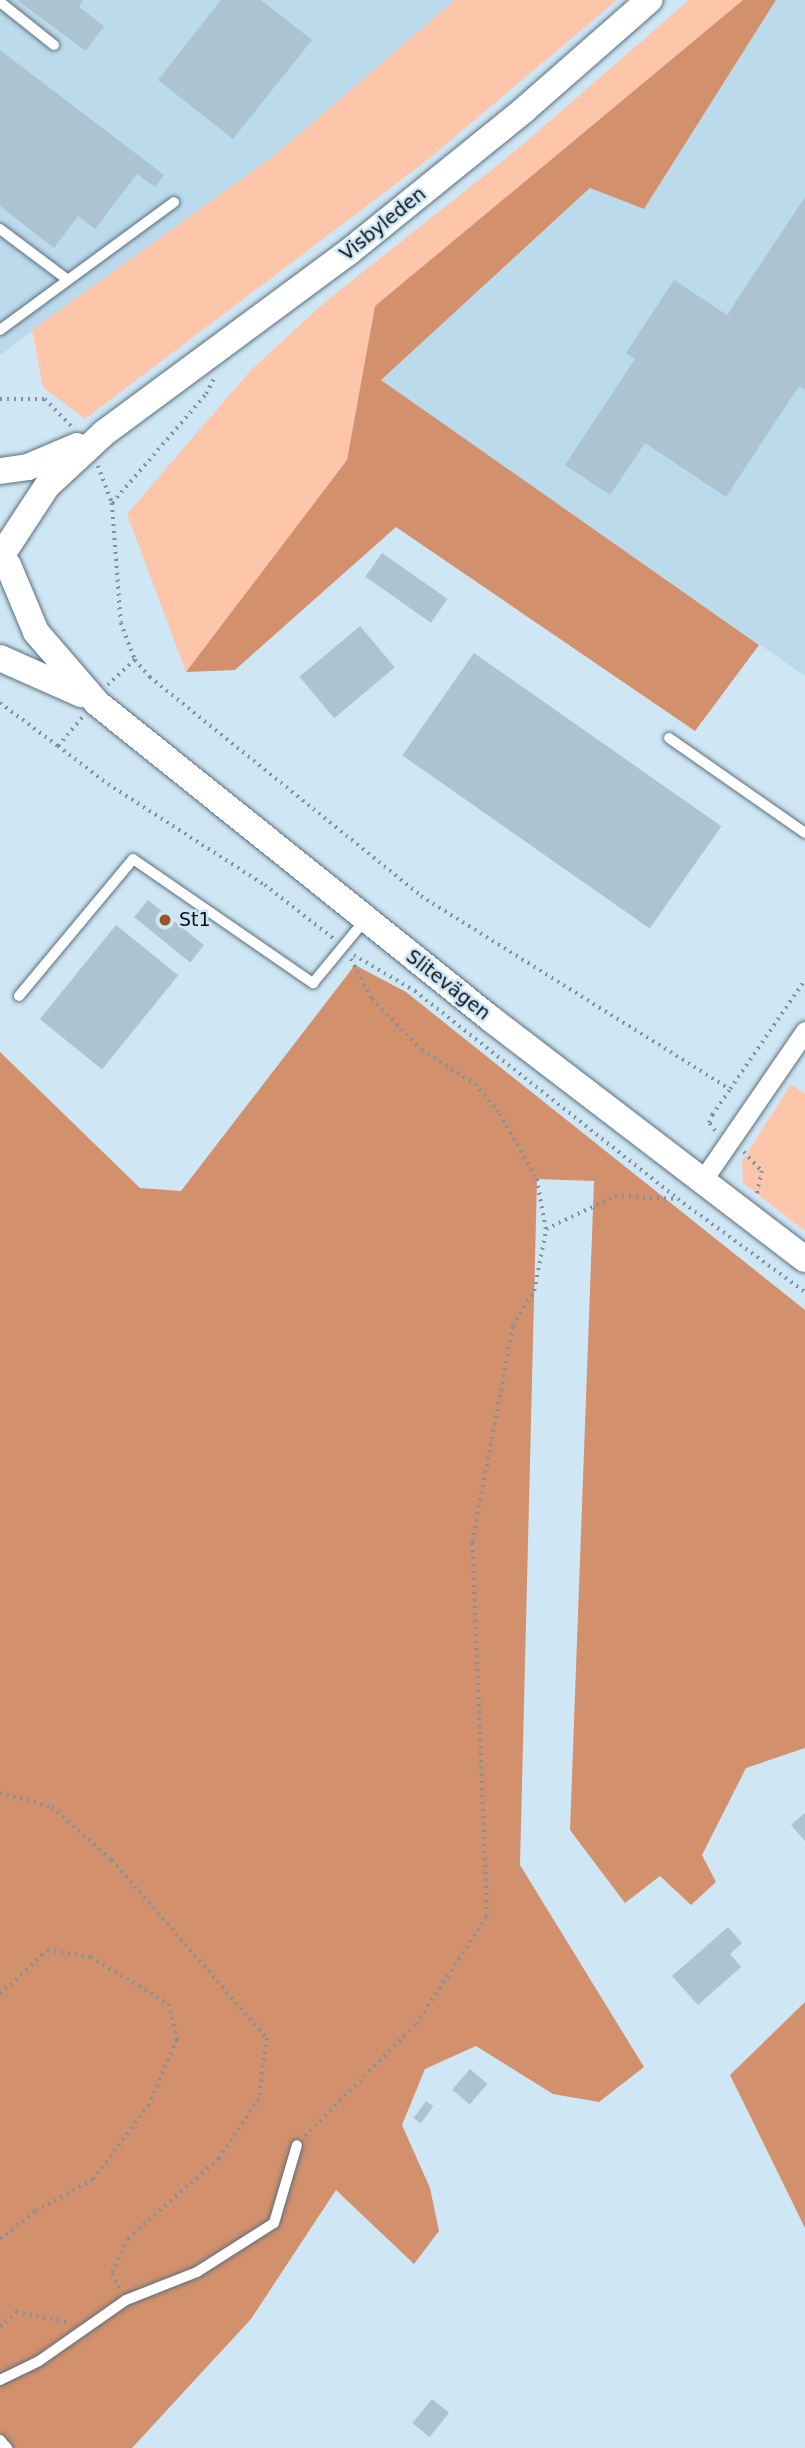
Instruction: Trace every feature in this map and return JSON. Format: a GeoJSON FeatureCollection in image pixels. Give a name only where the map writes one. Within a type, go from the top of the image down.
{"type":"FeatureCollection","features":[{"type":"Feature","properties":{"kind":"main road","name":"Visbyleden"},"geometry":{"type":"LineString","coordinates":[[8,556],[47,486],[104,433],[211,356],[449,172],[649,0]]}},
{"type":"Feature","properties":{"kind":"main road","name":"Visbyleden"},"geometry":{"type":"LineString","coordinates":[[0,471],[61,455],[104,433]]}},
{"type":"Feature","properties":{"kind":"main road","name":"Slitevägen"},"geometry":{"type":"LineString","coordinates":[[0,520],[8,556],[36,632],[96,702],[365,920],[805,1259]]}},
{"type":"Feature","properties":{"kind":"main road"},"geometry":{"type":"LineString","coordinates":[[0,594],[8,556]]}},
{"type":"Feature","properties":{"kind":"main road","name":"Slitevägen"},"geometry":{"type":"LineString","coordinates":[[0,658],[96,702]]}},
{"type":"Feature","properties":{"kind":"street"},"geometry":{"type":"LineString","coordinates":[[702,1181],[805,1031]]}},
{"type":"Feature","properties":{"kind":"lane"},"geometry":{"type":"LineString","coordinates":[[0,2],[54,44]]}},
{"type":"Feature","properties":{"kind":"lane"},"geometry":{"type":"LineString","coordinates":[[0,330],[174,202]]}},
{"type":"Feature","properties":{"kind":"lane"},"geometry":{"type":"LineString","coordinates":[[0,229],[68,280]]}},
{"type":"Feature","properties":{"kind":"lane"},"geometry":{"type":"LineString","coordinates":[[669,738],[805,833]]}},
{"type":"Feature","properties":{"kind":"lane"},"geometry":{"type":"LineString","coordinates":[[19,996],[133,859],[313,983],[365,920]]}},
{"type":"Feature","properties":{"kind":"lane"},"geometry":{"type":"LineString","coordinates":[[0,2379],[39,2361],[126,2300],[197,2272],[274,2223],[297,2145]]}},
{"type":"Feature","properties":{"kind":"lane"},"geometry":{"type":"LineString","coordinates":[[0,2440],[7,2448]]}},
{"type":"Feature","properties":{"kind":"path"},"geometry":{"type":"LineString","coordinates":[[112,503],[213,384],[211,356]]}},
{"type":"Feature","properties":{"kind":"path"},"geometry":{"type":"LineString","coordinates":[[0,399],[45,399],[72,427]]}},
{"type":"Feature","properties":{"kind":"path"},"geometry":{"type":"LineString","coordinates":[[96,461],[112,503],[121,623],[135,660],[421,896],[730,1089],[805,981]]}},
{"type":"Feature","properties":{"kind":"path"},"geometry":{"type":"LineString","coordinates":[[58,746],[135,660]]}},
{"type":"Feature","properties":{"kind":"path"},"geometry":{"type":"LineString","coordinates":[[0,702],[108,784],[265,885],[362,962],[415,991],[678,1199],[805,1292]]}},
{"type":"Feature","properties":{"kind":"path"},"geometry":{"type":"LineString","coordinates":[[297,2145],[416,2024],[487,1916],[472,1542],[513,1326],[534,1291],[546,1229],[537,1179],[500,1114],[475,1084],[422,1050],[372,999],[345,947]]}},
{"type":"Feature","properties":{"kind":"path"},"geometry":{"type":"LineString","coordinates":[[546,1229],[615,1196],[678,1199]]}},
{"type":"Feature","properties":{"kind":"path"},"geometry":{"type":"LineString","coordinates":[[0,1793],[52,1807],[112,1860],[187,1941],[267,2038],[259,2099],[219,2159],[128,2239],[112,2274],[126,2300]]}},
{"type":"Feature","properties":{"kind":"path"},"geometry":{"type":"LineString","coordinates":[[0,1994],[47,1950],[91,1957],[169,2004],[177,2040],[149,2105],[93,2180],[35,2211],[0,2239]]}},
{"type":"Feature","properties":{"kind":"path"},"geometry":{"type":"LineString","coordinates":[[0,2327],[16,2312],[87,2326]]}},
{"type":"Feature","properties":{"kind":"shaded area"},"geometry":{"type":"Polygon","coordinates":[[[0,0],[455,0],[275,155],[0,355],[0,0]]]}},
{"type":"Feature","properties":{"kind":"shaded area"},"geometry":{"type":"Polygon","coordinates":[[[455,0],[617,0],[426,161],[85,419],[43,387],[32,330],[275,155],[455,0]]]}},
{"type":"Feature","properties":{"kind":"shaded area"},"geometry":{"type":"Polygon","coordinates":[[[689,0],[743,0],[375,306],[347,460],[186,672],[127,514],[250,371],[325,302],[514,152],[689,0]]]}},
{"type":"Feature","properties":{"kind":"shaded area"},"geometry":{"type":"Polygon","coordinates":[[[743,0],[776,0],[644,209],[590,188],[381,380],[759,645],[695,731],[396,527],[235,670],[186,672],[347,460],[375,306],[743,0]]]}},
{"type":"Feature","properties":{"kind":"shaded area"},"geometry":{"type":"Polygon","coordinates":[[[776,0],[805,0],[805,676],[380,380],[591,188],[644,209],[776,0]]]}},
{"type":"Feature","properties":{"kind":"shaded area"},"geometry":{"type":"Polygon","coordinates":[[[355,965],[406,992],[805,1310],[805,1748],[746,1768],[702,1855],[716,1882],[691,1905],[660,1876],[625,1903],[570,1830],[594,1181],[537,1179],[520,1865],[644,2067],[599,2102],[553,2094],[476,2046],[425,2069],[402,2125],[430,2188],[439,2231],[414,2264],[336,2190],[251,2319],[132,2448],[0,2448],[0,1052],[140,1188],[181,1191],[355,965]]]}},
{"type":"Feature","properties":{"kind":"shaded area"},"geometry":{"type":"Polygon","coordinates":[[[791,1084],[805,1094],[805,1231],[743,1183],[742,1161],[791,1084]]]}},
{"type":"Feature","properties":{"kind":"shaded area"},"geometry":{"type":"Polygon","coordinates":[[[805,2002],[805,2228],[730,2075],[805,2002]]]}},
{"type":"Feature","properties":{"kind":"building"},"geometry":{"type":"Polygon","coordinates":[[[17,0],[83,0],[79,7],[104,26],[86,51],[17,0]]]}},
{"type":"Feature","properties":{"kind":"building"},"geometry":{"type":"Polygon","coordinates":[[[221,0],[261,0],[312,40],[233,139],[158,80],[221,0]]]}},
{"type":"Feature","properties":{"kind":"building"},"geometry":{"type":"Polygon","coordinates":[[[0,50],[164,175],[155,187],[137,174],[95,229],[78,216],[54,248],[0,206],[0,50]]]}},
{"type":"Feature","properties":{"kind":"building"},"geometry":{"type":"Polygon","coordinates":[[[805,197],[805,390],[799,386],[726,497],[645,443],[610,495],[565,465],[635,359],[626,353],[674,280],[727,315],[805,197]]]}},
{"type":"Feature","properties":{"kind":"building"},"geometry":{"type":"Polygon","coordinates":[[[382,553],[448,599],[431,623],[365,577],[382,553]]]}},
{"type":"Feature","properties":{"kind":"building"},"geometry":{"type":"Polygon","coordinates":[[[360,626],[395,667],[334,718],[299,677],[360,626]]]}},
{"type":"Feature","properties":{"kind":"building"},"geometry":{"type":"Polygon","coordinates":[[[474,653],[721,826],[650,929],[402,755],[474,653]]]}},
{"type":"Feature","properties":{"kind":"building"},"geometry":{"type":"Polygon","coordinates":[[[148,900],[204,945],[190,962],[134,917],[148,900]]]}},
{"type":"Feature","properties":{"kind":"building"},"geometry":{"type":"Polygon","coordinates":[[[116,925],[178,975],[102,1069],[40,1019],[116,925]]]}},
{"type":"Feature","properties":{"kind":"building"},"geometry":{"type":"Polygon","coordinates":[[[805,1813],[805,1841],[791,1825],[805,1813]]]}},
{"type":"Feature","properties":{"kind":"building"},"geometry":{"type":"Polygon","coordinates":[[[728,1927],[742,1943],[730,1954],[741,1967],[698,2005],[672,1976],[728,1927]]]}},
{"type":"Feature","properties":{"kind":"building"},"geometry":{"type":"Polygon","coordinates":[[[470,2069],[487,2084],[470,2104],[452,2089],[470,2069]]]}},
{"type":"Feature","properties":{"kind":"building"},"geometry":{"type":"Polygon","coordinates":[[[426,2101],[433,2106],[421,2123],[414,2118],[426,2101]]]}},
{"type":"Feature","properties":{"kind":"building"},"geometry":{"type":"Polygon","coordinates":[[[432,2399],[449,2413],[430,2437],[412,2423],[432,2399]]]}},
{"type":"Feature","properties":{"kind":"place","name":"St1"},"geometry":{"type":"Point","coordinates":[165,920]}}]}
